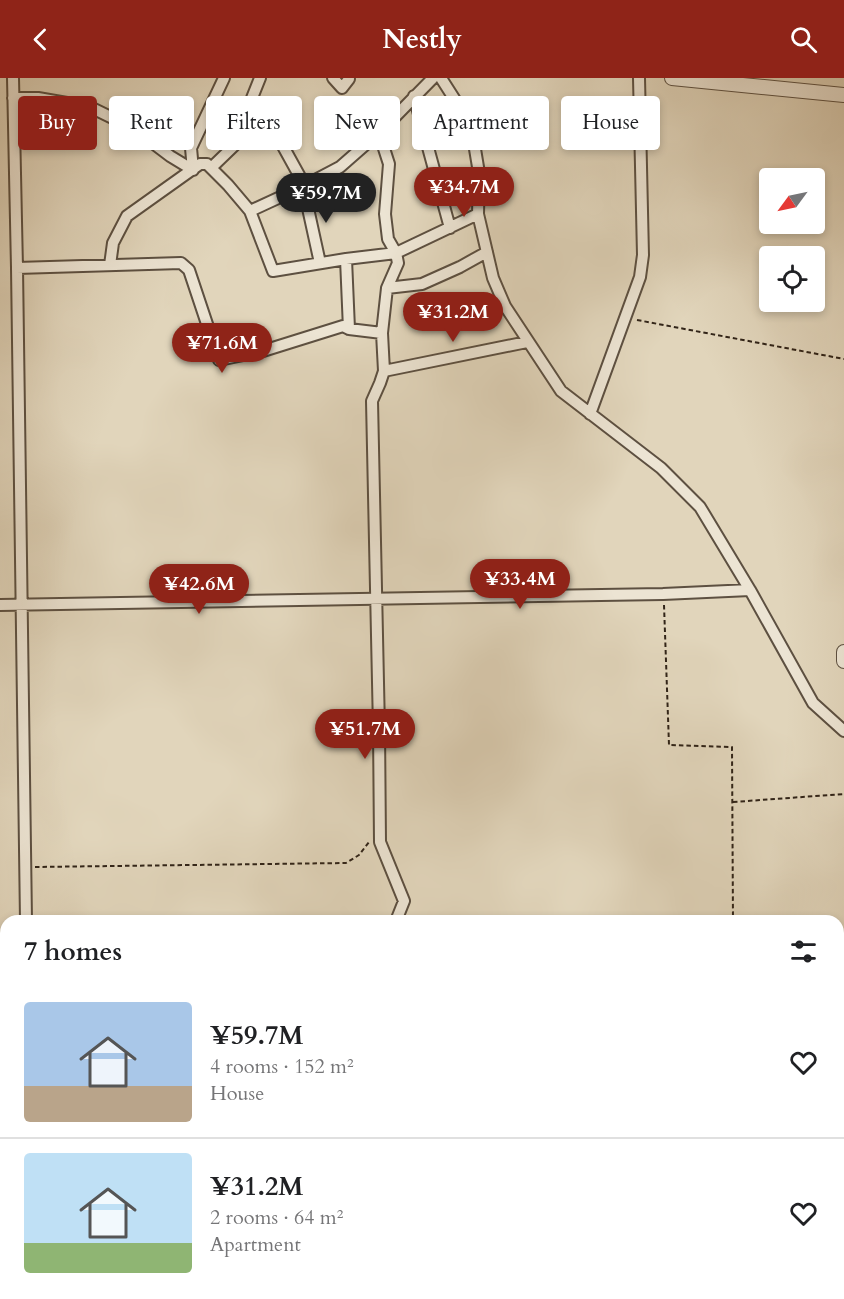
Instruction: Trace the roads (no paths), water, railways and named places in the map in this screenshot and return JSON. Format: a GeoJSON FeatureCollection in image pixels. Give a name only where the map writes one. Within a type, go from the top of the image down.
{"type":"FeatureCollection","features":[{"type":"Feature","properties":{"kind":"street"},"geometry":{"type":"LineString","coordinates":[[13,78],[26,915]]}},
{"type":"Feature","properties":{"kind":"street"},"geometry":{"type":"LineString","coordinates":[[193,170],[191,148],[224,78]]}},
{"type":"Feature","properties":{"kind":"street"},"geometry":{"type":"LineString","coordinates":[[253,96],[260,78]]}},
{"type":"Feature","properties":{"kind":"street"},"geometry":{"type":"LineString","coordinates":[[333,78],[342,88],[350,80]]}},
{"type":"Feature","properties":{"kind":"street"},"geometry":{"type":"LineString","coordinates":[[414,96],[433,78]]}},
{"type":"Feature","properties":{"kind":"street"},"geometry":{"type":"LineString","coordinates":[[441,78],[471,125],[479,174],[478,214],[487,252],[505,306],[527,342],[561,391],[661,468],[700,507],[750,590],[813,703],[844,731]]}},
{"type":"Feature","properties":{"kind":"street"},"geometry":{"type":"LineString","coordinates":[[590,414],[640,278],[643,255],[639,78]]}},
{"type":"Feature","properties":{"kind":"street"},"geometry":{"type":"LineString","coordinates":[[672,78],[844,95]]}},
{"type":"Feature","properties":{"kind":"street"},"geometry":{"type":"LineString","coordinates":[[13,98],[39,98],[90,107],[133,128],[193,170]]}},
{"type":"Feature","properties":{"kind":"street"},"geometry":{"type":"LineString","coordinates":[[400,111],[412,98]]}},
{"type":"Feature","properties":{"kind":"street"},"geometry":{"type":"LineString","coordinates":[[211,168],[230,150]]}},
{"type":"Feature","properties":{"kind":"street"},"geometry":{"type":"LineString","coordinates":[[285,150],[305,186],[320,263]]}},
{"type":"Feature","properties":{"kind":"street"},"geometry":{"type":"LineString","coordinates":[[250,211],[340,167],[360,150]]}},
{"type":"Feature","properties":{"kind":"street"},"geometry":{"type":"LineString","coordinates":[[384,150],[389,164],[385,214],[388,239],[396,253],[398,263],[387,288],[382,333],[384,371],[372,401],[380,842],[404,901],[398,915]]}},
{"type":"Feature","properties":{"kind":"street"},"geometry":{"type":"LineString","coordinates":[[429,150],[450,228]]}},
{"type":"Feature","properties":{"kind":"street"},"geometry":{"type":"LineString","coordinates":[[110,265],[113,243],[127,216],[200,164],[207,164],[250,211],[273,271],[396,253],[478,214]]}},
{"type":"Feature","properties":{"kind":"street"},"geometry":{"type":"LineString","coordinates":[[387,288],[422,284],[487,252]]}},
{"type":"Feature","properties":{"kind":"street"},"geometry":{"type":"LineString","coordinates":[[346,259],[349,329]]}},
{"type":"Feature","properties":{"kind":"street"},"geometry":{"type":"LineString","coordinates":[[17,268],[181,263],[189,270],[219,360],[264,351],[343,326],[349,329],[382,333]]}},
{"type":"Feature","properties":{"kind":"street"},"geometry":{"type":"LineString","coordinates":[[384,371],[527,342]]}},
{"type":"Feature","properties":{"kind":"street"},"geometry":{"type":"LineString","coordinates":[[0,605],[663,594],[750,590]]}},
{"type":"Feature","properties":{"kind":"street"},"geometry":{"type":"LineString","coordinates":[[844,652],[844,661]]}}]}
